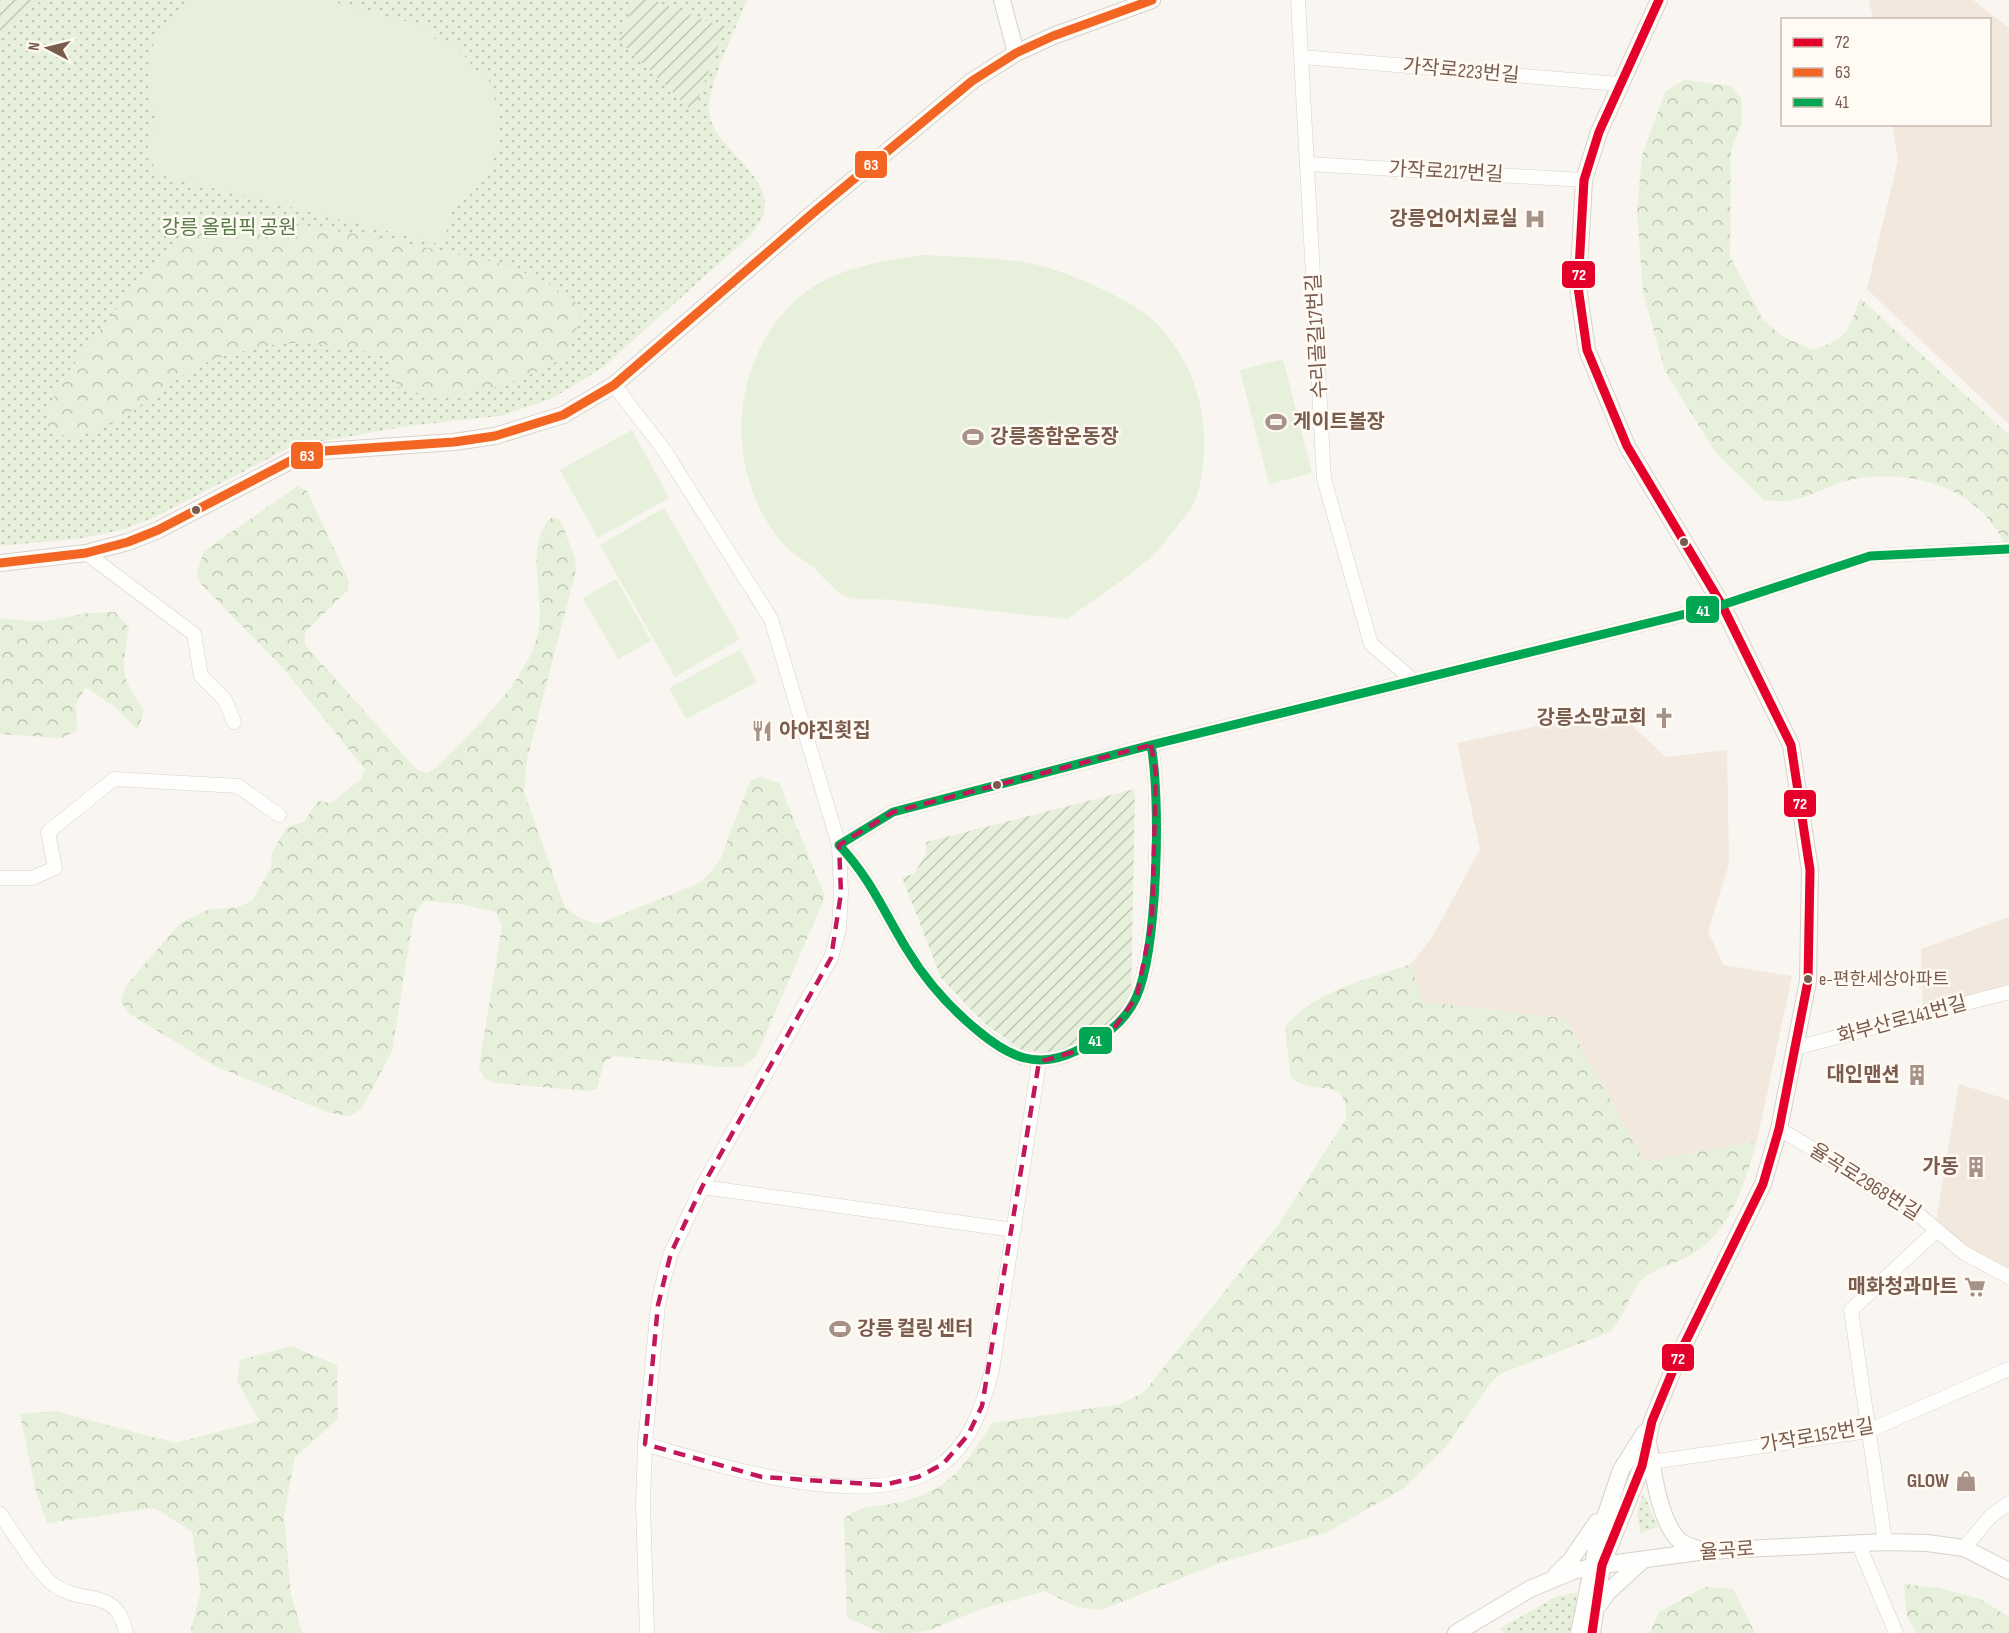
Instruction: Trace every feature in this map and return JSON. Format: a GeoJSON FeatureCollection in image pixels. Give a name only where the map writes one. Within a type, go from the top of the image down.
{"type":"FeatureCollection","features":[{"type":"Feature","properties":{"kind":"street"},"geometry":{"type":"LineString","coordinates":[[1002,0],[1016,53]]}},
{"type":"Feature","properties":{"kind":"street"},"geometry":{"type":"LineString","coordinates":[[0,563],[86,553],[128,542],[158,530],[294,459],[324,451],[495,436],[563,415],[614,385],[813,213],[972,81],[1016,53],[1053,36],[1152,0]]}},
{"type":"Feature","properties":{"kind":"street","name":"수리골길17번길"},"geometry":{"type":"LineString","coordinates":[[1298,0],[1324,479],[1371,644],[1414,681]]}},
{"type":"Feature","properties":{"kind":"street"},"geometry":{"type":"LineString","coordinates":[[1592,1633],[1596,1609],[1596,1566],[1642,1466],[1652,1421],[1681,1351],[1763,1184],[1779,1129],[1808,981],[1810,870],[1791,745],[1722,605],[1628,446],[1587,350],[1578,287],[1584,180],[1599,132],[1619,84],[1659,0]]}},
{"type":"Feature","properties":{"kind":"street","name":"가작로223번길"},"geometry":{"type":"LineString","coordinates":[[1302,57],[1619,84]]}},
{"type":"Feature","properties":{"kind":"street","name":"가작로217번길"},"geometry":{"type":"LineString","coordinates":[[1308,164],[1584,180]]}},
{"type":"Feature","properties":{"kind":"street"},"geometry":{"type":"LineString","coordinates":[[614,385],[664,450],[768,613],[839,845],[842,893],[838,928],[831,958],[702,1187],[671,1253],[658,1305],[645,1444],[643,1505],[647,1633]]}},
{"type":"Feature","properties":{"kind":"street"},"geometry":{"type":"LineString","coordinates":[[839,845],[893,812],[1150,745],[1722,605],[1870,556],[2007,549]]}},
{"type":"Feature","properties":{"kind":"street"},"geometry":{"type":"LineString","coordinates":[[86,553],[194,634],[201,676],[225,700],[234,722]]}},
{"type":"Feature","properties":{"kind":"street"},"geometry":{"type":"LineString","coordinates":[[839,845],[875,890],[912,957],[956,1011],[1000,1046],[1022,1058],[1039,1062],[1073,1052],[1112,1031],[1137,996],[1152,920],[1156,773],[1150,745]]}},
{"type":"Feature","properties":{"kind":"street"},"geometry":{"type":"LineString","coordinates":[[0,878],[32,878],[56,868],[48,832],[114,779],[238,786],[279,815]]}},
{"type":"Feature","properties":{"kind":"street","name":"화부산로141번길"},"geometry":{"type":"LineString","coordinates":[[1795,1048],[2009,992]]}},
{"type":"Feature","properties":{"kind":"street"},"geometry":{"type":"LineString","coordinates":[[645,1444],[762,1477],[797,1482],[883,1485],[918,1477],[942,1464],[968,1435],[982,1406],[992,1370],[1039,1062]]}},
{"type":"Feature","properties":{"kind":"street","name":"율곡로2968번길"},"geometry":{"type":"LineString","coordinates":[[1779,1129],[1905,1203],[1964,1253],[2009,1277]]}},
{"type":"Feature","properties":{"kind":"street"},"geometry":{"type":"LineString","coordinates":[[702,1187],[1014,1230]]}},
{"type":"Feature","properties":{"kind":"street"},"geometry":{"type":"LineString","coordinates":[[1885,1542],[1851,1310],[1937,1230]]}},
{"type":"Feature","properties":{"kind":"street","name":"가작로152번길"},"geometry":{"type":"LineString","coordinates":[[1651,1462],[1868,1431],[2009,1369]]}},
{"type":"Feature","properties":{"kind":"street"},"geometry":{"type":"LineString","coordinates":[[1552,1578],[1570,1561],[1593,1530],[1621,1470],[1652,1421]]}},
{"type":"Feature","properties":{"kind":"street"},"geometry":{"type":"LineString","coordinates":[[1648,1438],[1658,1498],[1672,1529],[1680,1541],[1706,1551]]}},
{"type":"Feature","properties":{"kind":"street"},"geometry":{"type":"LineString","coordinates":[[1579,1633],[1621,1470]]}},
{"type":"Feature","properties":{"kind":"street"},"geometry":{"type":"LineString","coordinates":[[1964,1548],[1990,1516],[2009,1503]]}},
{"type":"Feature","properties":{"kind":"street"},"geometry":{"type":"LineString","coordinates":[[0,1514],[54,1585],[105,1601],[117,1609],[126,1633]]}},
{"type":"Feature","properties":{"kind":"street","name":"율곡로"},"geometry":{"type":"LineString","coordinates":[[1464,1631],[1552,1578],[1596,1566],[1706,1551],[1885,1542],[1927,1543],[1964,1548],[2009,1570]]}},
{"type":"Feature","properties":{"kind":"street"},"geometry":{"type":"LineString","coordinates":[[1858,1543],[1896,1633]]}},
{"type":"Feature","properties":{"kind":"street"},"geometry":{"type":"LineString","coordinates":[[1596,1609],[1608,1592],[1644,1559]]}},
{"type":"Feature","properties":{"kind":"highlighted area"},"geometry":{"type":"Polygon","coordinates":[[[1151,745],[1156,773],[1152,920],[1137,996],[1112,1031],[1073,1052],[1039,1062],[982,1406],[968,1435],[943,1464],[918,1477],[883,1485],[762,1477],[645,1444],[658,1305],[671,1253],[702,1187],[831,958],[841,893],[839,845],[893,812],[1151,745]]]}},
{"type":"Feature","properties":{"kind":"shaded area"},"geometry":{"type":"Polygon","coordinates":[[[1869,0],[1973,0],[2009,28],[2009,424],[1867,289],[1898,160],[1892,126],[1991,126],[1991,18],[1873,18],[1869,0]]]}},
{"type":"Feature","properties":{"kind":"shaded area"},"geometry":{"type":"Polygon","coordinates":[[[1615,710],[1666,757],[1727,750],[1729,864],[1708,931],[1723,965],[1792,976],[1757,1141],[1645,1162],[1565,1018],[1423,1002],[1411,964],[1433,936],[1480,849],[1457,743],[1615,710]]]}},
{"type":"Feature","properties":{"kind":"shaded area"},"geometry":{"type":"Polygon","coordinates":[[[2009,917],[2009,985],[1923,1007],[1921,949],[2009,917]]]}},
{"type":"Feature","properties":{"kind":"shaded area"},"geometry":{"type":"Polygon","coordinates":[[[1959,1084],[2009,1100],[2009,1268],[1969,1250],[1936,1222],[1959,1084]]]}},
{"type":"Feature","properties":{"kind":"green space","name":"강릉 올림픽 공원"},"geometry":{"type":"Polygon","coordinates":[[[0,0],[747,0],[717,73],[709,102],[709,113],[713,126],[721,139],[753,174],[760,187],[764,200],[763,215],[751,235],[602,368],[551,399],[500,416],[407,426],[291,447],[155,517],[125,529],[83,538],[0,546],[0,0]]]}},
{"type":"Feature","properties":{"kind":"green space"},"geometry":{"type":"Polygon","coordinates":[[[0,0],[45,0],[26,8],[0,40],[0,0]]]}},
{"type":"Feature","properties":{"kind":"green space"},"geometry":{"type":"Polygon","coordinates":[[[195,0],[327,0],[435,29],[433,38],[454,44],[480,74],[486,73],[498,116],[500,147],[498,157],[494,156],[479,186],[453,206],[443,245],[160,175],[146,154],[155,118],[147,82],[153,45],[174,13],[195,0]]]}},
{"type":"Feature","properties":{"kind":"green space"},"geometry":{"type":"Polygon","coordinates":[[[635,0],[653,0],[725,28],[693,112],[619,40],[635,0]]]}},
{"type":"Feature","properties":{"kind":"green space"},"geometry":{"type":"Polygon","coordinates":[[[1684,80],[1730,86],[1741,98],[1742,123],[1731,149],[1730,256],[1763,320],[1782,336],[1812,350],[1833,342],[1845,333],[1860,298],[2009,435],[2009,557],[2000,535],[1986,517],[1970,502],[1951,490],[1930,482],[1884,476],[1861,478],[1842,482],[1805,497],[1784,501],[1764,500],[1715,452],[1665,371],[1643,293],[1637,210],[1642,155],[1665,92],[1684,80]]]}},
{"type":"Feature","properties":{"kind":"green space"},"geometry":{"type":"Polygon","coordinates":[[[225,215],[375,237],[508,265],[548,284],[575,301],[581,311],[573,342],[562,359],[530,375],[493,388],[454,395],[435,395],[398,387],[388,360],[379,354],[329,346],[288,343],[251,349],[205,363],[103,428],[81,435],[62,435],[47,425],[49,407],[61,386],[78,359],[126,298],[179,244],[204,225],[225,215]]]}},
{"type":"Feature","properties":{"kind":"green space","name":"강릉종합운동장"},"geometry":{"type":"Polygon","coordinates":[[[924,255],[989,258],[1028,263],[1058,271],[1095,286],[1130,304],[1155,322],[1179,352],[1195,385],[1201,409],[1204,444],[1201,480],[1194,503],[1166,541],[1141,566],[1068,619],[892,600],[860,599],[843,595],[813,567],[784,545],[764,517],[751,487],[743,454],[742,421],[746,388],[756,357],[772,328],[794,302],[822,282],[838,274],[889,260],[924,255]]]}},
{"type":"Feature","properties":{"kind":"green space","name":"게이트볼장"},"geometry":{"type":"Polygon","coordinates":[[[1283,359],[1312,473],[1269,484],[1240,370],[1283,359]]]}},
{"type":"Feature","properties":{"kind":"green space"},"geometry":{"type":"Polygon","coordinates":[[[632,430],[669,498],[598,538],[560,470],[632,430]]]}},
{"type":"Feature","properties":{"kind":"green space"},"geometry":{"type":"Polygon","coordinates":[[[298,486],[307,491],[349,581],[347,591],[305,632],[305,645],[417,770],[427,773],[437,767],[482,721],[524,667],[534,647],[539,628],[537,555],[539,541],[552,517],[560,519],[575,558],[576,570],[527,759],[524,792],[565,908],[582,919],[598,924],[702,882],[720,860],[750,781],[760,777],[779,783],[825,897],[756,1056],[744,1066],[723,1067],[614,1056],[604,1062],[597,1089],[585,1091],[496,1083],[484,1078],[479,1066],[502,926],[496,912],[460,904],[425,901],[414,914],[392,1051],[362,1108],[350,1116],[330,1113],[215,1066],[130,1014],[121,1002],[126,986],[180,923],[207,910],[237,907],[252,901],[271,868],[272,852],[287,827],[304,822],[318,801],[331,803],[361,779],[365,769],[282,667],[200,583],[197,572],[204,551],[298,486]]]}},
{"type":"Feature","properties":{"kind":"green space"},"geometry":{"type":"Polygon","coordinates":[[[664,508],[740,639],[675,677],[600,545],[664,508]]]}},
{"type":"Feature","properties":{"kind":"green space"},"geometry":{"type":"Polygon","coordinates":[[[616,579],[651,641],[618,659],[583,598],[616,579]]]}},
{"type":"Feature","properties":{"kind":"green space"},"geometry":{"type":"Polygon","coordinates":[[[115,612],[129,628],[124,671],[130,688],[144,710],[138,730],[116,708],[86,687],[76,704],[77,731],[61,738],[0,734],[0,618],[39,622],[88,613],[115,612]]]}},
{"type":"Feature","properties":{"kind":"green space"},"geometry":{"type":"Polygon","coordinates":[[[740,650],[757,682],[686,719],[669,688],[740,650]]]}},
{"type":"Feature","properties":{"kind":"green space"},"geometry":{"type":"Polygon","coordinates":[[[1135,789],[1131,999],[1107,1025],[1076,1046],[1048,1052],[1022,1050],[984,1023],[941,978],[902,877],[914,874],[926,854],[926,842],[1135,789]]]}},
{"type":"Feature","properties":{"kind":"green space"},"geometry":{"type":"Polygon","coordinates":[[[1411,964],[1423,1002],[1565,1018],[1645,1162],[1757,1141],[1734,1206],[1716,1234],[1689,1256],[1644,1278],[1634,1290],[1620,1319],[1610,1332],[1502,1373],[1493,1380],[1444,1449],[1404,1488],[1326,1533],[1225,1561],[1101,1610],[1077,1607],[1044,1591],[981,1609],[930,1630],[914,1633],[882,1633],[847,1618],[844,1519],[850,1514],[864,1508],[901,1502],[919,1496],[946,1482],[965,1463],[992,1423],[1121,1404],[1144,1392],[1278,1225],[1346,1119],[1342,1096],[1336,1091],[1309,1086],[1291,1077],[1285,1028],[1295,1016],[1325,996],[1360,981],[1411,964]]]}},
{"type":"Feature","properties":{"kind":"green space"},"geometry":{"type":"Polygon","coordinates":[[[291,1346],[337,1365],[338,1419],[295,1457],[284,1516],[291,1594],[302,1633],[190,1633],[201,1591],[192,1532],[155,1508],[47,1523],[35,1488],[20,1414],[55,1411],[175,1443],[260,1421],[237,1381],[240,1360],[291,1346]]]}},
{"type":"Feature","properties":{"kind":"green space"},"geometry":{"type":"Polygon","coordinates":[[[1643,1492],[1658,1527],[1641,1533],[1637,1514],[1643,1492]]]}},
{"type":"Feature","properties":{"kind":"green space"},"geometry":{"type":"Polygon","coordinates":[[[1904,1584],[1938,1588],[1980,1599],[2009,1617],[2009,1633],[1917,1633],[1907,1617],[1904,1584]]]}},
{"type":"Feature","properties":{"kind":"green space"},"geometry":{"type":"Polygon","coordinates":[[[1705,1587],[1733,1589],[1755,1633],[1650,1633],[1659,1612],[1705,1587]]]}},
{"type":"Feature","properties":{"kind":"green space"},"geometry":{"type":"Polygon","coordinates":[[[1577,1592],[1573,1633],[1504,1633],[1499,1629],[1556,1597],[1577,1592]]]}},
{"type":"Feature","properties":{"kind":"transit line","name":"63"},"geometry":{"type":"LineString","coordinates":[[0,563],[86,553],[128,542],[158,530],[294,459],[324,451],[454,442],[495,436],[563,415],[614,385],[813,213],[972,81],[1016,53],[1053,36],[1152,0]]}},
{"type":"Feature","properties":{"kind":"transit line","name":"72"},"geometry":{"type":"LineString","coordinates":[[1592,1633],[1602,1565],[1642,1466],[1652,1421],[1681,1351],[1763,1184],[1779,1129],[1808,981],[1810,870],[1791,745],[1722,605],[1627,446],[1587,350],[1578,287],[1584,180],[1599,132],[1659,0]]}},
{"type":"Feature","properties":{"kind":"transit line","name":"41"},"geometry":{"type":"LineString","coordinates":[[1151,745],[1156,800],[1156,873],[1149,945],[1136,998],[1125,1016],[1111,1030],[1076,1051],[1049,1060],[1036,1060],[1012,1054],[967,1021],[929,981],[906,948],[868,882],[839,845],[893,812],[1151,745],[1722,605],[1870,556],[2009,549]]}},
{"type":"Feature","properties":{"kind":"place","name":"강릉언어치료실"},"geometry":{"type":"Point","coordinates":[1535,219]}},
{"type":"Feature","properties":{"kind":"place","name":"게이트볼장"},"geometry":{"type":"Point","coordinates":[1276,422]}},
{"type":"Feature","properties":{"kind":"place","name":"강릉종합운동장"},"geometry":{"type":"Point","coordinates":[973,437]}},
{"type":"Feature","properties":{"kind":"place","name":"강릉소망교회"},"geometry":{"type":"Point","coordinates":[1664,718]}},
{"type":"Feature","properties":{"kind":"place","name":"아야진횟집"},"geometry":{"type":"Point","coordinates":[762,731]}},
{"type":"Feature","properties":{"kind":"place","name":"e-편한세상아파트"},"geometry":{"type":"Point","coordinates":[1808,979]}},
{"type":"Feature","properties":{"kind":"place","name":"대인맨션"},"geometry":{"type":"Point","coordinates":[1917,1075]}},
{"type":"Feature","properties":{"kind":"place","name":"가동"},"geometry":{"type":"Point","coordinates":[1976,1167]}},
{"type":"Feature","properties":{"kind":"place","name":"매화청과마트"},"geometry":{"type":"Point","coordinates":[1975,1287]}},
{"type":"Feature","properties":{"kind":"place","name":"강릉 컬링 센터"},"geometry":{"type":"Point","coordinates":[840,1329]}},
{"type":"Feature","properties":{"kind":"place","name":"GLOW"},"geometry":{"type":"Point","coordinates":[1966,1481]}}]}
